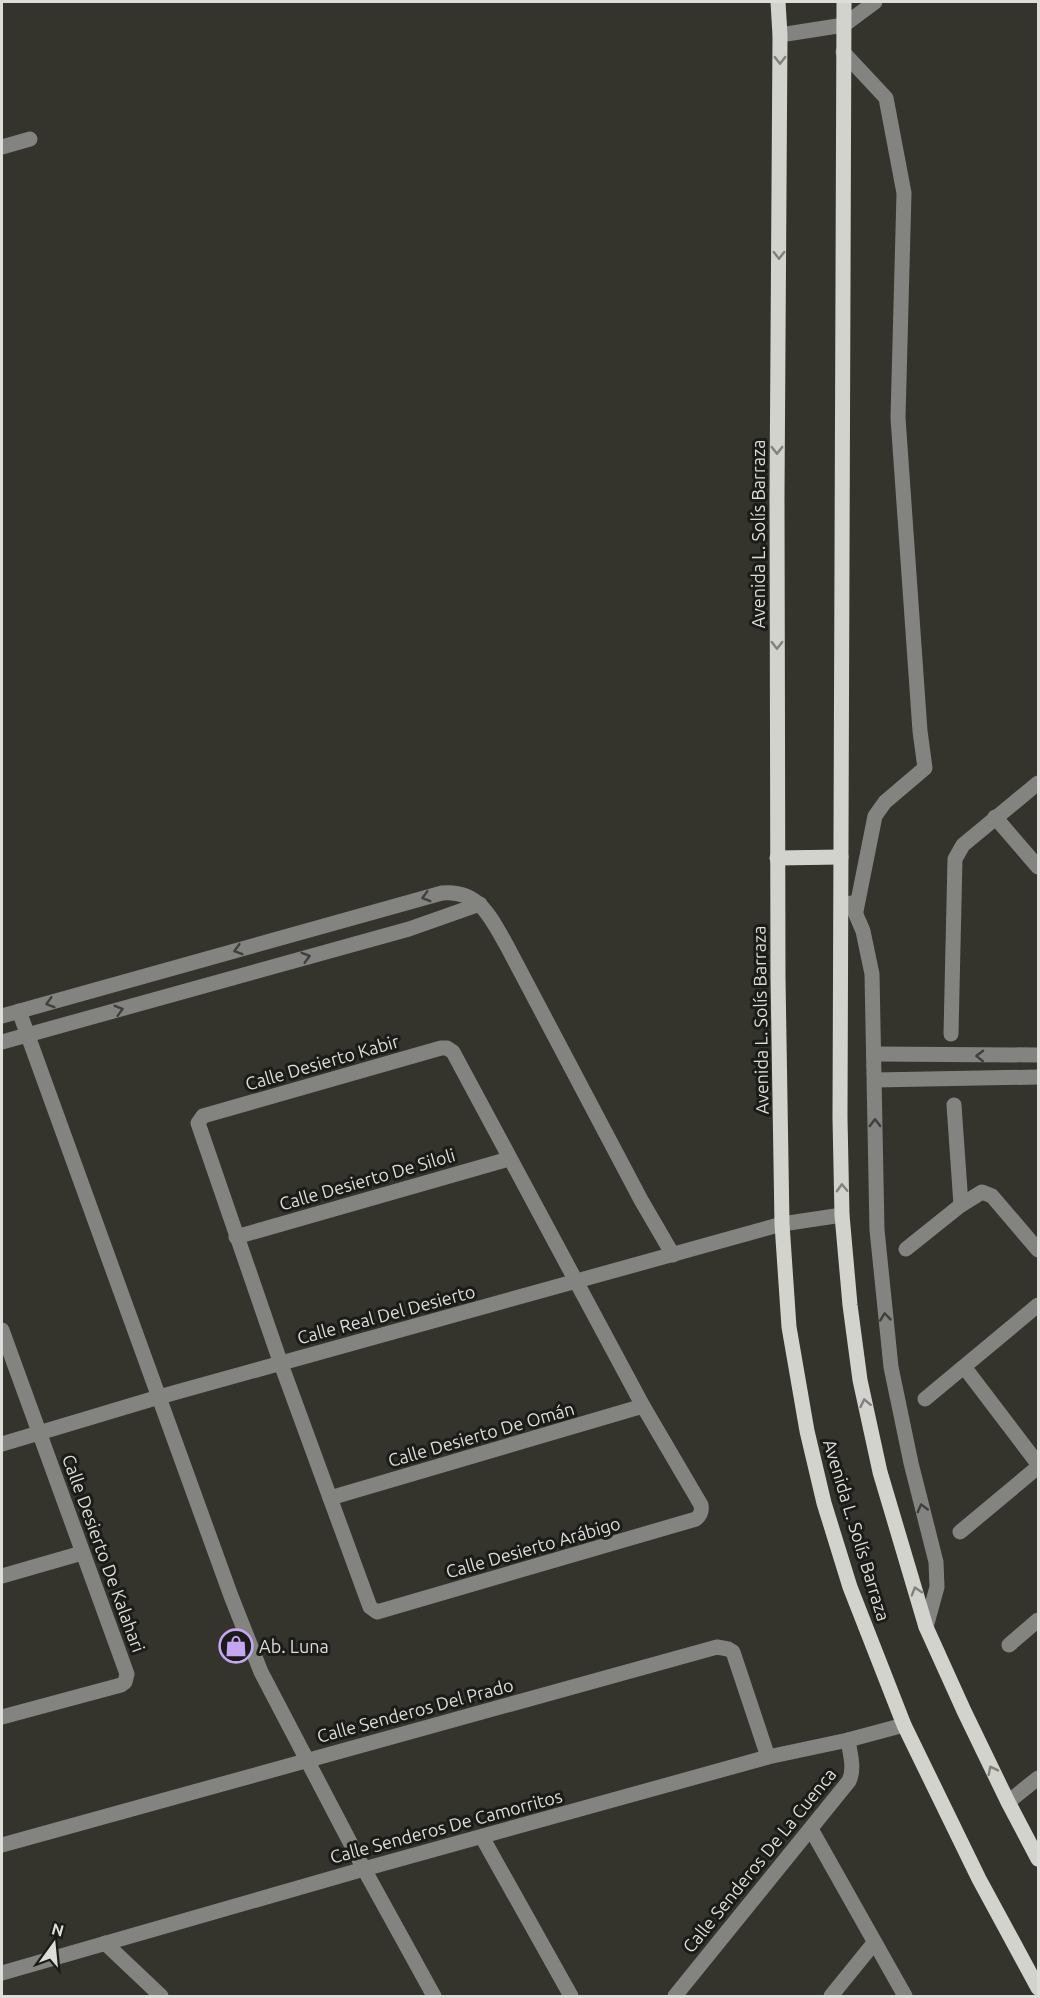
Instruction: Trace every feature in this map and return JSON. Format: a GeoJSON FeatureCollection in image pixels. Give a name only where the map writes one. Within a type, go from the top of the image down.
{"type":"FeatureCollection","features":[{"type":"Feature","properties":{"kind":"main road","name":"Avenida L. Solís Barraza"},"geometry":{"type":"LineString","coordinates":[[778,2],[780,35],[777,858],[782,1224],[789,1327],[807,1431],[824,1503],[850,1587],[904,1725],[979,1879],[1038,1988]]}},
{"type":"Feature","properties":{"kind":"main road"},"geometry":{"type":"LineString","coordinates":[[844,2],[840,1118],[842,1215],[850,1305],[860,1380],[880,1472],[926,1627],[964,1711],[1038,1859]]}},
{"type":"Feature","properties":{"kind":"main road"},"geometry":{"type":"LineString","coordinates":[[777,858],[841,857]]}},
{"type":"Feature","properties":{"kind":"street"},"geometry":{"type":"LineString","coordinates":[[780,35],[844,25],[875,2]]}},
{"type":"Feature","properties":{"kind":"street"},"geometry":{"type":"LineString","coordinates":[[843,52],[886,98],[904,193],[898,418],[920,731],[925,768],[885,802],[875,816],[856,911]]}},
{"type":"Feature","properties":{"kind":"street"},"geometry":{"type":"LineString","coordinates":[[2,147],[30,139]]}},
{"type":"Feature","properties":{"kind":"street"},"geometry":{"type":"LineString","coordinates":[[951,1034],[955,859],[963,845],[1038,783]]}},
{"type":"Feature","properties":{"kind":"street"},"geometry":{"type":"LineString","coordinates":[[995,817],[1038,867]]}},
{"type":"Feature","properties":{"kind":"street"},"geometry":{"type":"LineString","coordinates":[[841,884],[856,911],[868,948],[872,974],[877,1230],[891,1367],[911,1463],[936,1562],[937,1587],[926,1627]]}},
{"type":"Feature","properties":{"kind":"street"},"geometry":{"type":"LineString","coordinates":[[2,1016],[442,893],[455,891],[463,893],[480,904],[500,934],[641,1200],[673,1255]]}},
{"type":"Feature","properties":{"kind":"street"},"geometry":{"type":"LineString","coordinates":[[2,1042],[409,929],[480,904]]}},
{"type":"Feature","properties":{"kind":"street"},"geometry":{"type":"LineString","coordinates":[[19,1011],[231,1596],[257,1661],[364,1869],[434,1996]]}},
{"type":"Feature","properties":{"kind":"street","name":"Calle Desierto Kabir"},"geometry":{"type":"LineString","coordinates":[[281,1364],[198,1123],[203,1116],[447,1048],[453,1052],[576,1282]]}},
{"type":"Feature","properties":{"kind":"street"},"geometry":{"type":"LineString","coordinates":[[874,1054],[1038,1055]]}},
{"type":"Feature","properties":{"kind":"street"},"geometry":{"type":"LineString","coordinates":[[875,1080],[1038,1077]]}},
{"type":"Feature","properties":{"kind":"street"},"geometry":{"type":"LineString","coordinates":[[954,1105],[961,1205]]}},
{"type":"Feature","properties":{"kind":"street","name":"Calle Desierto De Siloli"},"geometry":{"type":"LineString","coordinates":[[236,1237],[509,1159]]}},
{"type":"Feature","properties":{"kind":"street"},"geometry":{"type":"LineString","coordinates":[[906,1249],[961,1205],[982,1192],[992,1196],[1038,1250]]}},
{"type":"Feature","properties":{"kind":"street","name":"Calle Real Del Desierto"},"geometry":{"type":"LineString","coordinates":[[2,1444],[159,1397],[782,1224],[842,1215]]}},
{"type":"Feature","properties":{"kind":"street","name":"Calle Desierto Arábigo"},"geometry":{"type":"LineString","coordinates":[[281,1364],[370,1607],[377,1612],[696,1519],[701,1513],[701,1505],[643,1406],[576,1282]]}},
{"type":"Feature","properties":{"kind":"street"},"geometry":{"type":"LineString","coordinates":[[925,1400],[1038,1305]]}},
{"type":"Feature","properties":{"kind":"street","name":"Calle Desierto De Kalahari"},"geometry":{"type":"LineString","coordinates":[[2,1330],[127,1674],[125,1682],[121,1685],[2,1717]]}},
{"type":"Feature","properties":{"kind":"street"},"geometry":{"type":"LineString","coordinates":[[960,1532],[1038,1465],[965,1368]]}},
{"type":"Feature","properties":{"kind":"street","name":"Calle Desierto De Omán"},"geometry":{"type":"LineString","coordinates":[[330,1498],[643,1406]]}},
{"type":"Feature","properties":{"kind":"street"},"geometry":{"type":"LineString","coordinates":[[2,1576],[82,1552]]}},
{"type":"Feature","properties":{"kind":"street"},"geometry":{"type":"LineString","coordinates":[[1008,1645],[1038,1620]]}},
{"type":"Feature","properties":{"kind":"street","name":"Calle Senderos Del Prado"},"geometry":{"type":"LineString","coordinates":[[2,1845],[717,1647],[733,1652],[768,1756]]}},
{"type":"Feature","properties":{"kind":"street","name":"Calle Senderos De Camorritos"},"geometry":{"type":"LineString","coordinates":[[2,1973],[768,1756],[848,1740],[904,1725]]}},
{"type":"Feature","properties":{"kind":"street","name":"Calle Senderos De La Cuenca"},"geometry":{"type":"LineString","coordinates":[[675,1996],[845,1787],[852,1774],[848,1740]]}},
{"type":"Feature","properties":{"kind":"street"},"geometry":{"type":"LineString","coordinates":[[1008,1802],[1038,1778]]}},
{"type":"Feature","properties":{"kind":"street"},"geometry":{"type":"LineString","coordinates":[[811,1829],[905,1996]]}},
{"type":"Feature","properties":{"kind":"street"},"geometry":{"type":"LineString","coordinates":[[482,1837],[571,1996]]}},
{"type":"Feature","properties":{"kind":"street"},"geometry":{"type":"LineString","coordinates":[[105,1943],[161,1996]]}},
{"type":"Feature","properties":{"kind":"street"},"geometry":{"type":"LineString","coordinates":[[831,1996],[874,1943]]}},
{"type":"Feature","properties":{"kind":"place","name":"Ab. Luna"},"geometry":{"type":"Point","coordinates":[236,1646]}}]}
